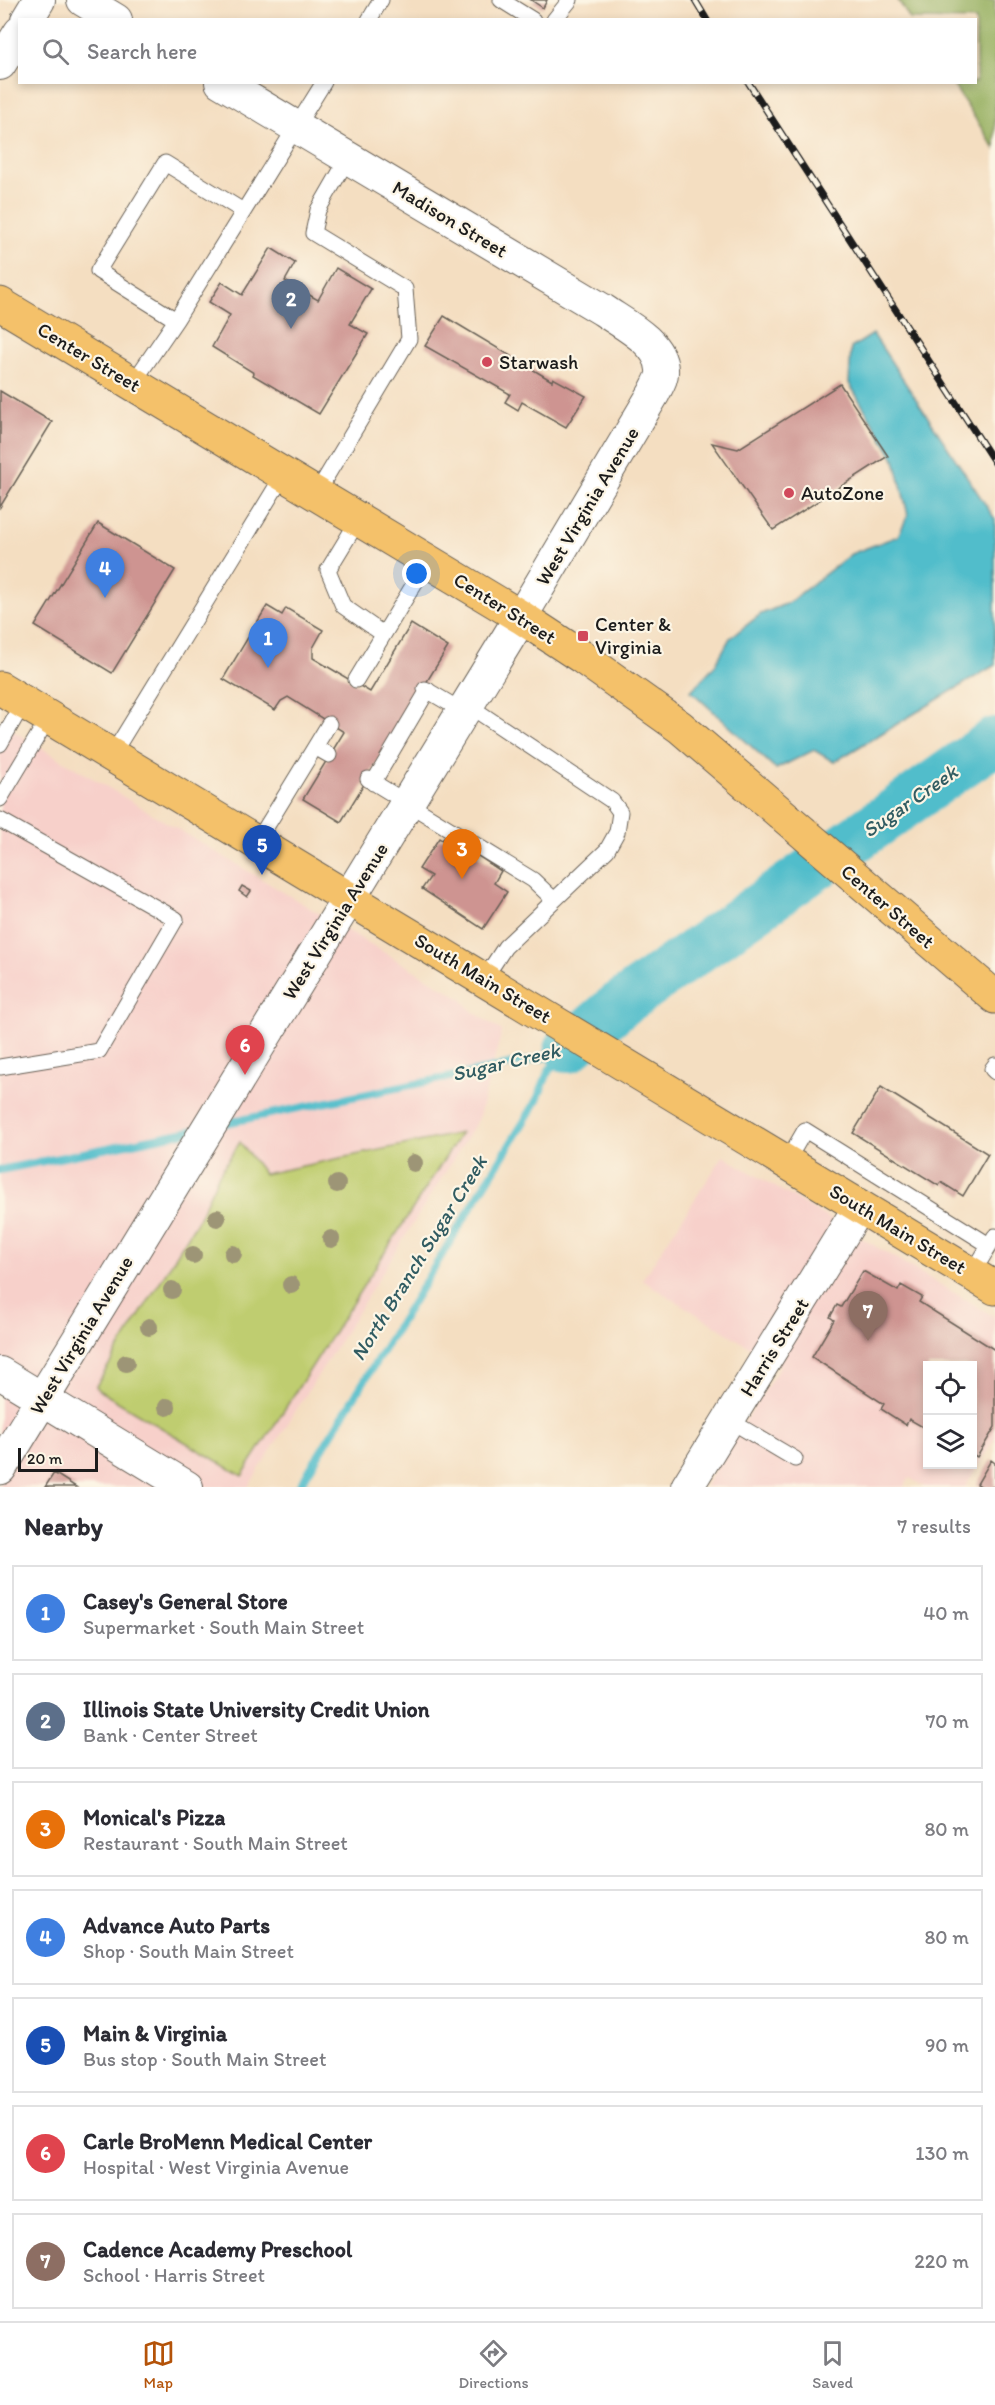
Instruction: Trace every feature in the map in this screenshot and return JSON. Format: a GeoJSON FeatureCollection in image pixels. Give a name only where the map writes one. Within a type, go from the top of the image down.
{"type":"FeatureCollection","features":[{"type":"Feature","properties":{"kind":"main road","name":"Center Street"},"geometry":{"type":"LineString","coordinates":[[0,303],[521,617],[582,657],[680,727],[995,997]]}},
{"type":"Feature","properties":{"kind":"main road","name":"South Main Street"},"geometry":{"type":"LineString","coordinates":[[24,702],[983,1281]]}},
{"type":"Feature","properties":{"kind":"street"},"geometry":{"type":"LineString","coordinates":[[28,18],[39,0]]}},
{"type":"Feature","properties":{"kind":"street"},"geometry":{"type":"LineString","coordinates":[[83,0],[113,18]]}},
{"type":"Feature","properties":{"kind":"street"},"geometry":{"type":"LineString","coordinates":[[0,64],[18,35]]}},
{"type":"Feature","properties":{"kind":"street","name":"Madison Street"},"geometry":{"type":"LineString","coordinates":[[224,84],[603,310],[640,336],[657,353],[662,370]]}},
{"type":"Feature","properties":{"kind":"street","name":"West Virginia Avenue"},"geometry":{"type":"LineString","coordinates":[[0,1468],[521,617],[654,393],[662,370]]}},
{"type":"Feature","properties":{"kind":"street","name":"Harris Street"},"geometry":{"type":"LineString","coordinates":[[687,1487],[860,1206]]}},
{"type":"Feature","properties":{"kind":"street"},"geometry":{"type":"LineString","coordinates":[[0,1373],[187,1487]]}},
{"type":"Feature","properties":{"kind":"lane"},"geometry":{"type":"LineString","coordinates":[[370,18],[381,0]]}},
{"type":"Feature","properties":{"kind":"lane"},"geometry":{"type":"LineString","coordinates":[[501,0],[530,18]]}},
{"type":"Feature","properties":{"kind":"lane"},"geometry":{"type":"LineString","coordinates":[[556,18],[570,0]]}},
{"type":"Feature","properties":{"kind":"lane"},"geometry":{"type":"LineString","coordinates":[[133,383],[176,320],[323,84]]}},
{"type":"Feature","properties":{"kind":"lane"},"geometry":{"type":"LineString","coordinates":[[316,494],[410,339],[405,289],[313,233],[318,210],[348,158]]}},
{"type":"Feature","properties":{"kind":"lane"},"geometry":{"type":"LineString","coordinates":[[176,320],[98,271],[165,163],[243,211]]}},
{"type":"Feature","properties":{"kind":"lane"},"geometry":{"type":"LineString","coordinates":[[112,755],[284,474]]}},
{"type":"Feature","properties":{"kind":"lane"},"geometry":{"type":"LineString","coordinates":[[358,519],[328,570],[344,606],[383,634]]}},
{"type":"Feature","properties":{"kind":"lane"},"geometry":{"type":"LineString","coordinates":[[356,680],[428,561]]}},
{"type":"Feature","properties":{"kind":"lane"},"geometry":{"type":"LineString","coordinates":[[370,656],[384,664]]}},
{"type":"Feature","properties":{"kind":"lane"},"geometry":{"type":"LineString","coordinates":[[491,983],[505,947],[607,850],[617,832],[620,812],[612,801],[466,708],[427,689],[371,781],[533,880],[554,900]]}},
{"type":"Feature","properties":{"kind":"lane"},"geometry":{"type":"LineString","coordinates":[[0,744],[24,702]]}},
{"type":"Feature","properties":{"kind":"lane"},"geometry":{"type":"LineString","coordinates":[[0,799],[24,702]]}},
{"type":"Feature","properties":{"kind":"lane"},"geometry":{"type":"LineString","coordinates":[[257,842],[329,724]]}},
{"type":"Feature","properties":{"kind":"lane"},"geometry":{"type":"LineString","coordinates":[[315,747],[329,755]]}},
{"type":"Feature","properties":{"kind":"lane"},"geometry":{"type":"LineString","coordinates":[[0,820],[176,919],[99,1051],[0,1067]]}},
{"type":"Feature","properties":{"kind":"lane"},"geometry":{"type":"LineString","coordinates":[[995,1065],[992,1069],[995,1072]]}},
{"type":"Feature","properties":{"kind":"lane"},"geometry":{"type":"LineString","coordinates":[[787,1161],[805,1130],[992,1240],[983,1281]]}},
{"type":"Feature","properties":{"kind":"lane"},"geometry":{"type":"LineString","coordinates":[[729,1420],[795,1459]]}},
{"type":"Feature","properties":{"kind":"shaded area"},"geometry":{"type":"Polygon","coordinates":[[[0,723],[462,999],[472,1011],[502,1031],[478,1120],[248,1487],[0,1487],[0,723]]]}},
{"type":"Feature","properties":{"kind":"shaded area"},"geometry":{"type":"Polygon","coordinates":[[[723,1156],[995,1317],[995,1438],[977,1467],[977,1361],[923,1361],[923,1469],[976,1469],[965,1487],[925,1487],[910,1478],[903,1487],[704,1487],[780,1366],[642,1280],[723,1156]]]}},
{"type":"Feature","properties":{"kind":"green space"},"geometry":{"type":"Polygon","coordinates":[[[898,0],[995,0],[995,149],[953,84],[977,84],[977,18],[909,18],[898,0]]]}},
{"type":"Feature","properties":{"kind":"green space"},"geometry":{"type":"Polygon","coordinates":[[[461,1133],[242,1476],[98,1390],[96,1386],[198,1220],[219,1174],[240,1142],[264,1174],[461,1133]]]}},
{"type":"Feature","properties":{"kind":"water"},"geometry":{"type":"Polygon","coordinates":[[[873,334],[995,519],[995,665],[834,762],[814,750],[776,769],[691,691],[715,665],[730,638],[761,614],[788,603],[851,554],[898,536],[908,515],[895,460],[849,383],[851,348],[873,334]]]}},
{"type":"Feature","properties":{"kind":"building"},"geometry":{"type":"Polygon","coordinates":[[[531,0],[547,0],[543,8],[531,0]]]}},
{"type":"Feature","properties":{"kind":"building"},"geometry":{"type":"Polygon","coordinates":[[[271,248],[295,263],[285,281],[318,300],[336,268],[371,289],[350,324],[368,334],[319,414],[253,375],[254,373],[212,347],[230,315],[209,302],[222,282],[242,295],[271,248]]]}},
{"type":"Feature","properties":{"kind":"building","name":"Starwash"},"geometry":{"type":"Polygon","coordinates":[[[444,316],[552,381],[553,378],[586,396],[566,427],[522,402],[518,410],[505,402],[510,394],[425,346],[444,316]]]}},
{"type":"Feature","properties":{"kind":"building","name":"AutoZone"},"geometry":{"type":"Polygon","coordinates":[[[840,384],[888,456],[773,530],[712,443],[738,449],[840,384]]]}},
{"type":"Feature","properties":{"kind":"building"},"geometry":{"type":"Polygon","coordinates":[[[0,391],[52,422],[0,507],[0,391]]]}},
{"type":"Feature","properties":{"kind":"building"},"geometry":{"type":"Polygon","coordinates":[[[98,523],[175,570],[112,673],[35,626],[98,523]]]}},
{"type":"Feature","properties":{"kind":"building"},"geometry":{"type":"Polygon","coordinates":[[[267,606],[282,615],[286,608],[323,630],[313,648],[313,658],[370,692],[411,624],[448,647],[341,822],[303,799],[344,732],[288,697],[281,701],[275,710],[223,679],[267,606]]]}},
{"type":"Feature","properties":{"kind":"building"},"geometry":{"type":"Polygon","coordinates":[[[446,836],[461,845],[464,840],[475,847],[472,852],[501,871],[494,883],[507,892],[483,929],[422,889],[431,876],[419,869],[439,838],[442,840],[446,836]]]}},
{"type":"Feature","properties":{"kind":"building"},"geometry":{"type":"Polygon","coordinates":[[[242,886],[251,891],[247,897],[239,891],[242,886]]]}},
{"type":"Feature","properties":{"kind":"building"},"geometry":{"type":"Polygon","coordinates":[[[881,1087],[988,1154],[963,1196],[941,1182],[939,1186],[853,1133],[881,1087]]]}},
{"type":"Feature","properties":{"kind":"building"},"geometry":{"type":"Polygon","coordinates":[[[863,1271],[898,1291],[901,1285],[922,1297],[919,1302],[995,1350],[995,1427],[977,1457],[977,1361],[923,1361],[923,1427],[909,1419],[906,1425],[881,1409],[884,1404],[812,1357],[834,1320],[830,1317],[837,1305],[841,1307],[863,1271]]]}},
{"type":"Feature","properties":{"kind":"building"},"geometry":{"type":"Polygon","coordinates":[[[991,1460],[995,1463],[995,1487],[982,1487],[977,1484],[991,1460]]]}},
{"type":"Feature","properties":{"kind":"building"},"geometry":{"type":"Polygon","coordinates":[[[54,1473],[76,1487],[45,1487],[54,1473]]]}},
{"type":"Feature","properties":{"kind":"waterway","name":"Sugar Creek"},"geometry":{"type":"LineString","coordinates":[[568,1049],[618,1006],[995,741]]}},
{"type":"Feature","properties":{"kind":"waterway","name":"Sugar Creek"},"geometry":{"type":"LineString","coordinates":[[221,1124],[547,1057],[568,1049]]}},
{"type":"Feature","properties":{"kind":"waterway","name":"North Branch Sugar Creek"},"geometry":{"type":"LineString","coordinates":[[299,1487],[536,1102],[549,1070],[566,1052]]}},
{"type":"Feature","properties":{"kind":"waterway","name":"Sugar Creek"},"geometry":{"type":"LineString","coordinates":[[0,1170],[196,1130]]}},
{"type":"Feature","properties":{"kind":"railway"},"geometry":{"type":"LineString","coordinates":[[695,0],[706,18]]}},
{"type":"Feature","properties":{"kind":"railway"},"geometry":{"type":"LineString","coordinates":[[749,84],[995,463]]}},
{"type":"Feature","properties":{"kind":"place","name":"Illinois State University Credit Union"},"geometry":{"type":"Point","coordinates":[291,329]}},
{"type":"Feature","properties":{"kind":"place","name":"Starwash"},"geometry":{"type":"Point","coordinates":[487,362]}},
{"type":"Feature","properties":{"kind":"place","name":"AutoZone"},"geometry":{"type":"Point","coordinates":[789,493]}},
{"type":"Feature","properties":{"kind":"place","name":"Advance Auto Parts"},"geometry":{"type":"Point","coordinates":[105,598]}},
{"type":"Feature","properties":{"kind":"place","name":"Center & Virginia"},"geometry":{"type":"Point","coordinates":[583,636]}},
{"type":"Feature","properties":{"kind":"place","name":"Casey's General Store"},"geometry":{"type":"Point","coordinates":[268,668]}},
{"type":"Feature","properties":{"kind":"place","name":"Main & Virginia"},"geometry":{"type":"Point","coordinates":[262,875]}},
{"type":"Feature","properties":{"kind":"place","name":"Monical's Pizza"},"geometry":{"type":"Point","coordinates":[462,879]}},
{"type":"Feature","properties":{"kind":"place","name":"Carle BroMenn Medical Center"},"geometry":{"type":"Point","coordinates":[245,1075]}},
{"type":"Feature","properties":{"kind":"place","name":"Cadence Academy Preschool"},"geometry":{"type":"Point","coordinates":[868,1341]}}]}
